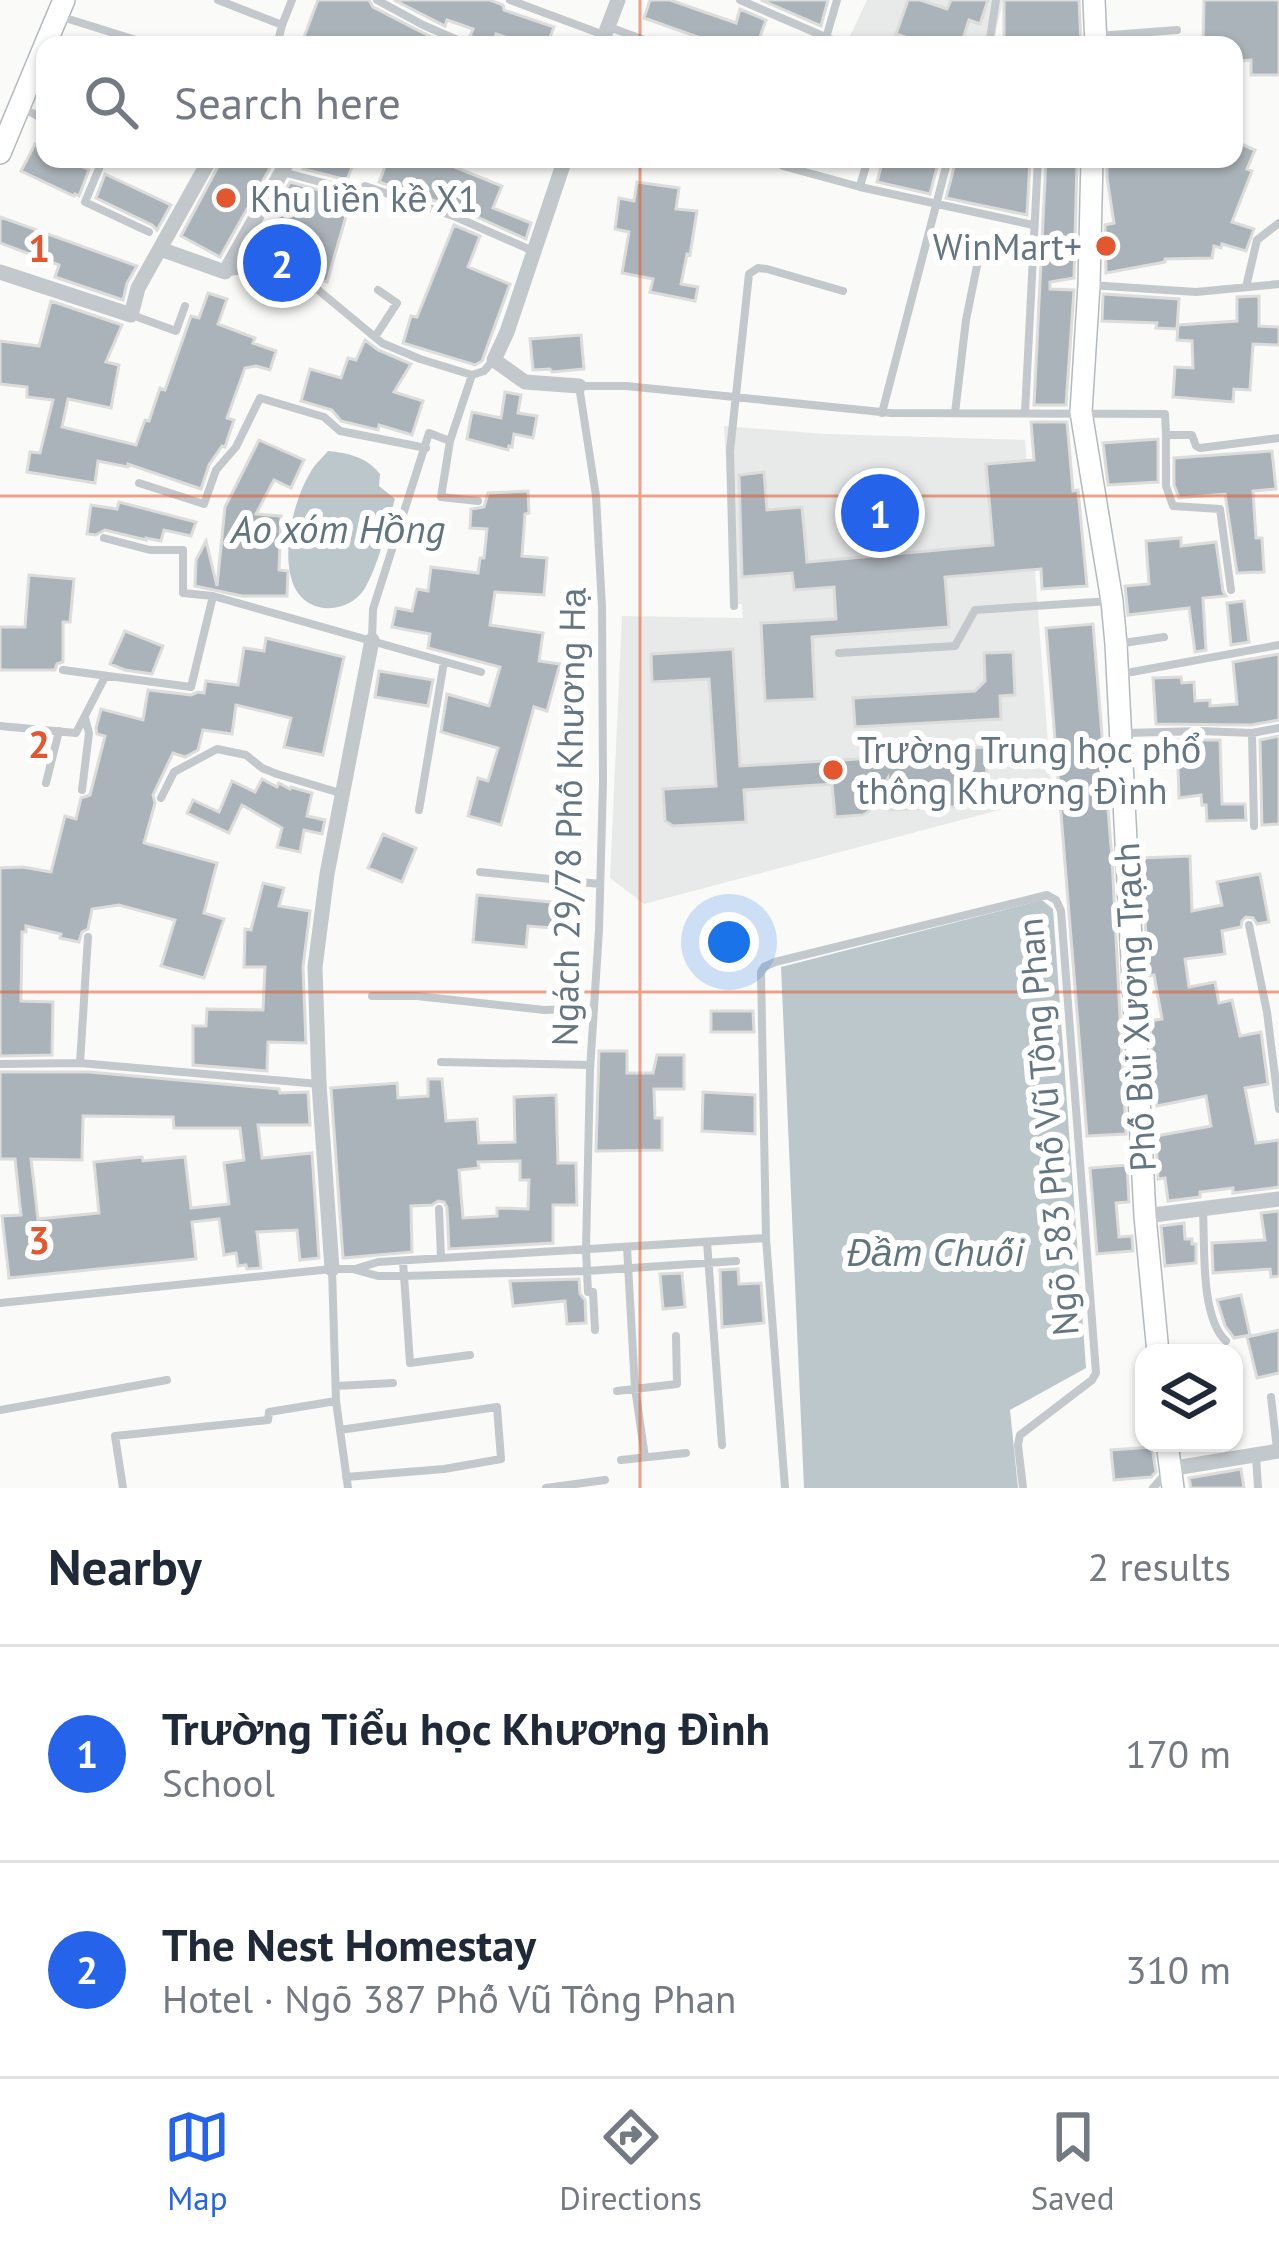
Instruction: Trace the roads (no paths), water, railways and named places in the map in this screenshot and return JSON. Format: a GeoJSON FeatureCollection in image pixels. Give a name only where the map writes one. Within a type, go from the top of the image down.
{"type":"FeatureCollection","features":[{"type":"Feature","properties":{"kind":"street"},"geometry":{"type":"LineString","coordinates":[[605,36],[618,0]]}},
{"type":"Feature","properties":{"kind":"street"},"geometry":{"type":"LineString","coordinates":[[1094,0],[1096,36]]}},
{"type":"Feature","properties":{"kind":"street"},"geometry":{"type":"LineString","coordinates":[[49,36],[61,8]]}},
{"type":"Feature","properties":{"kind":"street"},"geometry":{"type":"LineString","coordinates":[[0,153],[36,66]]}},
{"type":"Feature","properties":{"kind":"street"},"geometry":{"type":"LineString","coordinates":[[0,272],[130,315],[138,289],[205,168]]}},
{"type":"Feature","properties":{"kind":"street"},"geometry":{"type":"LineString","coordinates":[[160,249],[225,272],[288,168]]}},
{"type":"Feature","properties":{"kind":"street"},"geometry":{"type":"LineString","coordinates":[[562,168],[494,360],[526,382],[579,386]]}},
{"type":"Feature","properties":{"kind":"street","name":"Phố Bùi Xương Trạch"},"geometry":{"type":"LineString","coordinates":[[1092,168],[1081,412],[1116,644],[1145,1216],[1157,1344]]}},
{"type":"Feature","properties":{"kind":"street"},"geometry":{"type":"LineString","coordinates":[[332,1269],[316,967],[327,874],[372,640]]}},
{"type":"Feature","properties":{"kind":"street"},"geometry":{"type":"LineString","coordinates":[[1145,1216],[1279,1199]]}},
{"type":"Feature","properties":{"kind":"street"},"geometry":{"type":"LineString","coordinates":[[1171,1478],[1278,1451]]}},
{"type":"Feature","properties":{"kind":"lane"},"geometry":{"type":"LineString","coordinates":[[218,0],[283,25]]}},
{"type":"Feature","properties":{"kind":"lane"},"geometry":{"type":"LineString","coordinates":[[280,36],[292,0]]}},
{"type":"Feature","properties":{"kind":"lane"},"geometry":{"type":"LineString","coordinates":[[377,0],[448,36]]}},
{"type":"Feature","properties":{"kind":"lane"},"geometry":{"type":"LineString","coordinates":[[510,0],[605,36]]}},
{"type":"Feature","properties":{"kind":"lane"},"geometry":{"type":"LineString","coordinates":[[740,0],[816,36]]}},
{"type":"Feature","properties":{"kind":"lane"},"geometry":{"type":"LineString","coordinates":[[826,36],[837,0]]}},
{"type":"Feature","properties":{"kind":"lane"},"geometry":{"type":"LineString","coordinates":[[990,36],[996,0]]}},
{"type":"Feature","properties":{"kind":"lane"},"geometry":{"type":"LineString","coordinates":[[61,8],[130,36]]}},
{"type":"Feature","properties":{"kind":"lane"},"geometry":{"type":"LineString","coordinates":[[1128,36],[1177,30]]}},
{"type":"Feature","properties":{"kind":"lane"},"geometry":{"type":"LineString","coordinates":[[19,106],[36,115]]}},
{"type":"Feature","properties":{"kind":"lane"},"geometry":{"type":"LineString","coordinates":[[99,168],[85,202],[149,232]]}},
{"type":"Feature","properties":{"kind":"lane"},"geometry":{"type":"LineString","coordinates":[[294,168],[362,193],[364,186],[456,218],[535,252]]}},
{"type":"Feature","properties":{"kind":"lane"},"geometry":{"type":"LineString","coordinates":[[790,168],[1033,225]]}},
{"type":"Feature","properties":{"kind":"lane"},"geometry":{"type":"LineString","coordinates":[[860,187],[865,168]]}},
{"type":"Feature","properties":{"kind":"lane"},"geometry":{"type":"LineString","coordinates":[[882,412],[946,168]]}},
{"type":"Feature","properties":{"kind":"lane"},"geometry":{"type":"LineString","coordinates":[[1025,412],[1037,168]]}},
{"type":"Feature","properties":{"kind":"lane"},"geometry":{"type":"LineString","coordinates":[[1246,288],[1257,240],[1279,223]]}},
{"type":"Feature","properties":{"kind":"lane"},"geometry":{"type":"LineString","coordinates":[[956,413],[966,320],[981,247]]}},
{"type":"Feature","properties":{"kind":"lane"},"geometry":{"type":"LineString","coordinates":[[225,272],[260,269],[311,284],[382,343],[420,359],[472,375],[494,360]]}},
{"type":"Feature","properties":{"kind":"lane"},"geometry":{"type":"LineString","coordinates":[[734,606],[730,451],[749,274],[766,269],[843,291]]}},
{"type":"Feature","properties":{"kind":"lane"},"geometry":{"type":"LineString","coordinates":[[1089,285],[1196,292],[1279,284]]}},
{"type":"Feature","properties":{"kind":"lane"},"geometry":{"type":"LineString","coordinates":[[375,337],[397,303],[378,290]]}},
{"type":"Feature","properties":{"kind":"lane"},"geometry":{"type":"LineString","coordinates":[[130,315],[176,332],[185,306]]}},
{"type":"Feature","properties":{"kind":"lane"},"geometry":{"type":"LineString","coordinates":[[472,375],[450,441],[441,497],[478,501]]}},
{"type":"Feature","properties":{"kind":"lane"},"geometry":{"type":"LineString","coordinates":[[579,386],[626,386],[882,412],[1166,415],[1166,486],[1173,506],[1220,509],[1231,590]]}},
{"type":"Feature","properties":{"kind":"lane","name":"Ngách 29/78 Phố Khương Hạ"},"geometry":{"type":"LineString","coordinates":[[579,386],[596,496],[602,607],[603,782],[586,1250],[595,1330]]}},
{"type":"Feature","properties":{"kind":"lane"},"geometry":{"type":"LineString","coordinates":[[139,483],[204,503],[216,470],[236,447],[260,398],[324,417],[340,431],[426,448]]}},
{"type":"Feature","properties":{"kind":"lane"},"geometry":{"type":"LineString","coordinates":[[372,640],[374,609],[430,434],[450,441]]}},
{"type":"Feature","properties":{"kind":"lane"},"geometry":{"type":"LineString","coordinates":[[1166,435],[1192,435],[1200,448],[1279,438]]}},
{"type":"Feature","properties":{"kind":"lane"},"geometry":{"type":"LineString","coordinates":[[104,538],[150,550],[183,550],[183,593],[213,596],[482,672]]}},
{"type":"Feature","properties":{"kind":"lane"},"geometry":{"type":"LineString","coordinates":[[63,670],[190,687],[213,596]]}},
{"type":"Feature","properties":{"kind":"lane"},"geometry":{"type":"LineString","coordinates":[[839,653],[955,646],[976,610],[1112,601]]}},
{"type":"Feature","properties":{"kind":"lane"},"geometry":{"type":"LineString","coordinates":[[1116,644],[1164,638]]}},
{"type":"Feature","properties":{"kind":"lane"},"geometry":{"type":"LineString","coordinates":[[1116,675],[1279,645]]}},
{"type":"Feature","properties":{"kind":"lane"},"geometry":{"type":"LineString","coordinates":[[419,810],[444,662]]}},
{"type":"Feature","properties":{"kind":"lane"},"geometry":{"type":"LineString","coordinates":[[0,726],[76,733],[105,676]]}},
{"type":"Feature","properties":{"kind":"lane"},"geometry":{"type":"LineString","coordinates":[[82,790],[89,733],[84,717]]}},
{"type":"Feature","properties":{"kind":"lane"},"geometry":{"type":"LineString","coordinates":[[1119,733],[1252,733],[1279,728]]}},
{"type":"Feature","properties":{"kind":"lane"},"geometry":{"type":"LineString","coordinates":[[46,783],[59,731]]}},
{"type":"Feature","properties":{"kind":"lane"},"geometry":{"type":"LineString","coordinates":[[1252,733],[1254,826]]}},
{"type":"Feature","properties":{"kind":"lane"},"geometry":{"type":"LineString","coordinates":[[161,798],[174,772],[217,749],[247,755],[278,775],[341,793]]}},
{"type":"Feature","properties":{"kind":"lane"},"geometry":{"type":"LineString","coordinates":[[480,872],[600,884]]}},
{"type":"Feature","properties":{"kind":"lane","name":"Ngõ 583 Phố Vũ Tông Phan"},"geometry":{"type":"LineString","coordinates":[[785,1488],[766,1238],[760,992],[764,967],[1047,896],[1054,898],[1060,911],[1096,1373],[1020,1435],[1023,1488]]}},
{"type":"Feature","properties":{"kind":"lane"},"geometry":{"type":"LineString","coordinates":[[1250,926],[1279,1109]]}},
{"type":"Feature","properties":{"kind":"lane"},"geometry":{"type":"LineString","coordinates":[[80,1063],[88,937]]}},
{"type":"Feature","properties":{"kind":"lane"},"geometry":{"type":"LineString","coordinates":[[372,995],[544,1010],[594,1008]]}},
{"type":"Feature","properties":{"kind":"lane"},"geometry":{"type":"LineString","coordinates":[[441,1062],[590,1065]]}},
{"type":"Feature","properties":{"kind":"lane"},"geometry":{"type":"LineString","coordinates":[[0,1064],[80,1063],[319,1084]]}},
{"type":"Feature","properties":{"kind":"lane"},"geometry":{"type":"LineString","coordinates":[[1203,1208],[1209,1305],[1226,1342]]}},
{"type":"Feature","properties":{"kind":"lane"},"geometry":{"type":"LineString","coordinates":[[439,1210],[441,1258]]}},
{"type":"Feature","properties":{"kind":"lane"},"geometry":{"type":"LineString","coordinates":[[0,1303],[355,1269],[378,1262],[766,1238]]}},
{"type":"Feature","properties":{"kind":"lane"},"geometry":{"type":"LineString","coordinates":[[707,1242],[722,1445]]}},
{"type":"Feature","properties":{"kind":"lane"},"geometry":{"type":"LineString","coordinates":[[627,1247],[635,1388],[645,1457]]}},
{"type":"Feature","properties":{"kind":"lane"},"geometry":{"type":"LineString","coordinates":[[508,1254],[509,1273]]}},
{"type":"Feature","properties":{"kind":"lane"},"geometry":{"type":"LineString","coordinates":[[454,1258],[455,1275]]}},
{"type":"Feature","properties":{"kind":"lane"},"geometry":{"type":"LineString","coordinates":[[404,1261],[410,1364],[470,1354]]}},
{"type":"Feature","properties":{"kind":"lane"},"geometry":{"type":"LineString","coordinates":[[355,1269],[378,1276],[455,1275],[736,1261]]}},
{"type":"Feature","properties":{"kind":"lane"},"geometry":{"type":"LineString","coordinates":[[332,1269],[336,1401],[348,1488]]}},
{"type":"Feature","properties":{"kind":"lane"},"geometry":{"type":"LineString","coordinates":[[617,1390],[677,1384],[676,1336]]}},
{"type":"Feature","properties":{"kind":"lane"},"geometry":{"type":"LineString","coordinates":[[0,1410],[167,1380]]}},
{"type":"Feature","properties":{"kind":"lane"},"geometry":{"type":"LineString","coordinates":[[336,1387],[393,1383]]}},
{"type":"Feature","properties":{"kind":"lane"},"geometry":{"type":"LineString","coordinates":[[1271,1397],[1278,1451]]}},
{"type":"Feature","properties":{"kind":"lane"},"geometry":{"type":"LineString","coordinates":[[123,1488],[115,1436],[268,1420],[269,1412],[280,1408],[336,1401]]}},
{"type":"Feature","properties":{"kind":"lane"},"geometry":{"type":"LineString","coordinates":[[340,1430],[497,1407],[501,1459],[424,1472],[346,1477]]}},
{"type":"Feature","properties":{"kind":"lane"},"geometry":{"type":"LineString","coordinates":[[621,1460],[686,1453]]}},
{"type":"Feature","properties":{"kind":"lane"},"geometry":{"type":"LineString","coordinates":[[1256,1455],[1258,1488]]}},
{"type":"Feature","properties":{"kind":"lane"},"geometry":{"type":"LineString","coordinates":[[1153,1488],[1171,1478]]}},
{"type":"Feature","properties":{"kind":"lane"},"geometry":{"type":"LineString","coordinates":[[546,1488],[604,1480]]}},
{"type":"Feature","properties":{"kind":"water","name":"Ao xóm Hồng"},"geometry":{"type":"Polygon","coordinates":[[[328,451],[369,464],[380,474],[379,486],[395,499],[365,588],[350,603],[330,608],[311,604],[296,590],[288,547],[298,499],[328,451]]]}},
{"type":"Feature","properties":{"kind":"water","name":"Đầm Chuối"},"geometry":{"type":"Polygon","coordinates":[[[1042,900],[1053,909],[1086,1368],[1010,1410],[1018,1488],[804,1488],[781,967],[1042,900]]]}},
{"type":"Feature","properties":{"kind":"place","name":"Khu liền kề X1"},"geometry":{"type":"Point","coordinates":[226,198]}},
{"type":"Feature","properties":{"kind":"place","name":"WinMart+"},"geometry":{"type":"Point","coordinates":[1106,246]}},
{"type":"Feature","properties":{"kind":"place","name":"The Nest Homestay"},"geometry":{"type":"Point","coordinates":[282,263]}},
{"type":"Feature","properties":{"kind":"place","name":"Trường Tiểu học Khương Đình"},"geometry":{"type":"Point","coordinates":[880,513]}},
{"type":"Feature","properties":{"kind":"place","name":"Trường Trung học phổ thông Khương Đình"},"geometry":{"type":"Point","coordinates":[833,770]}}]}
